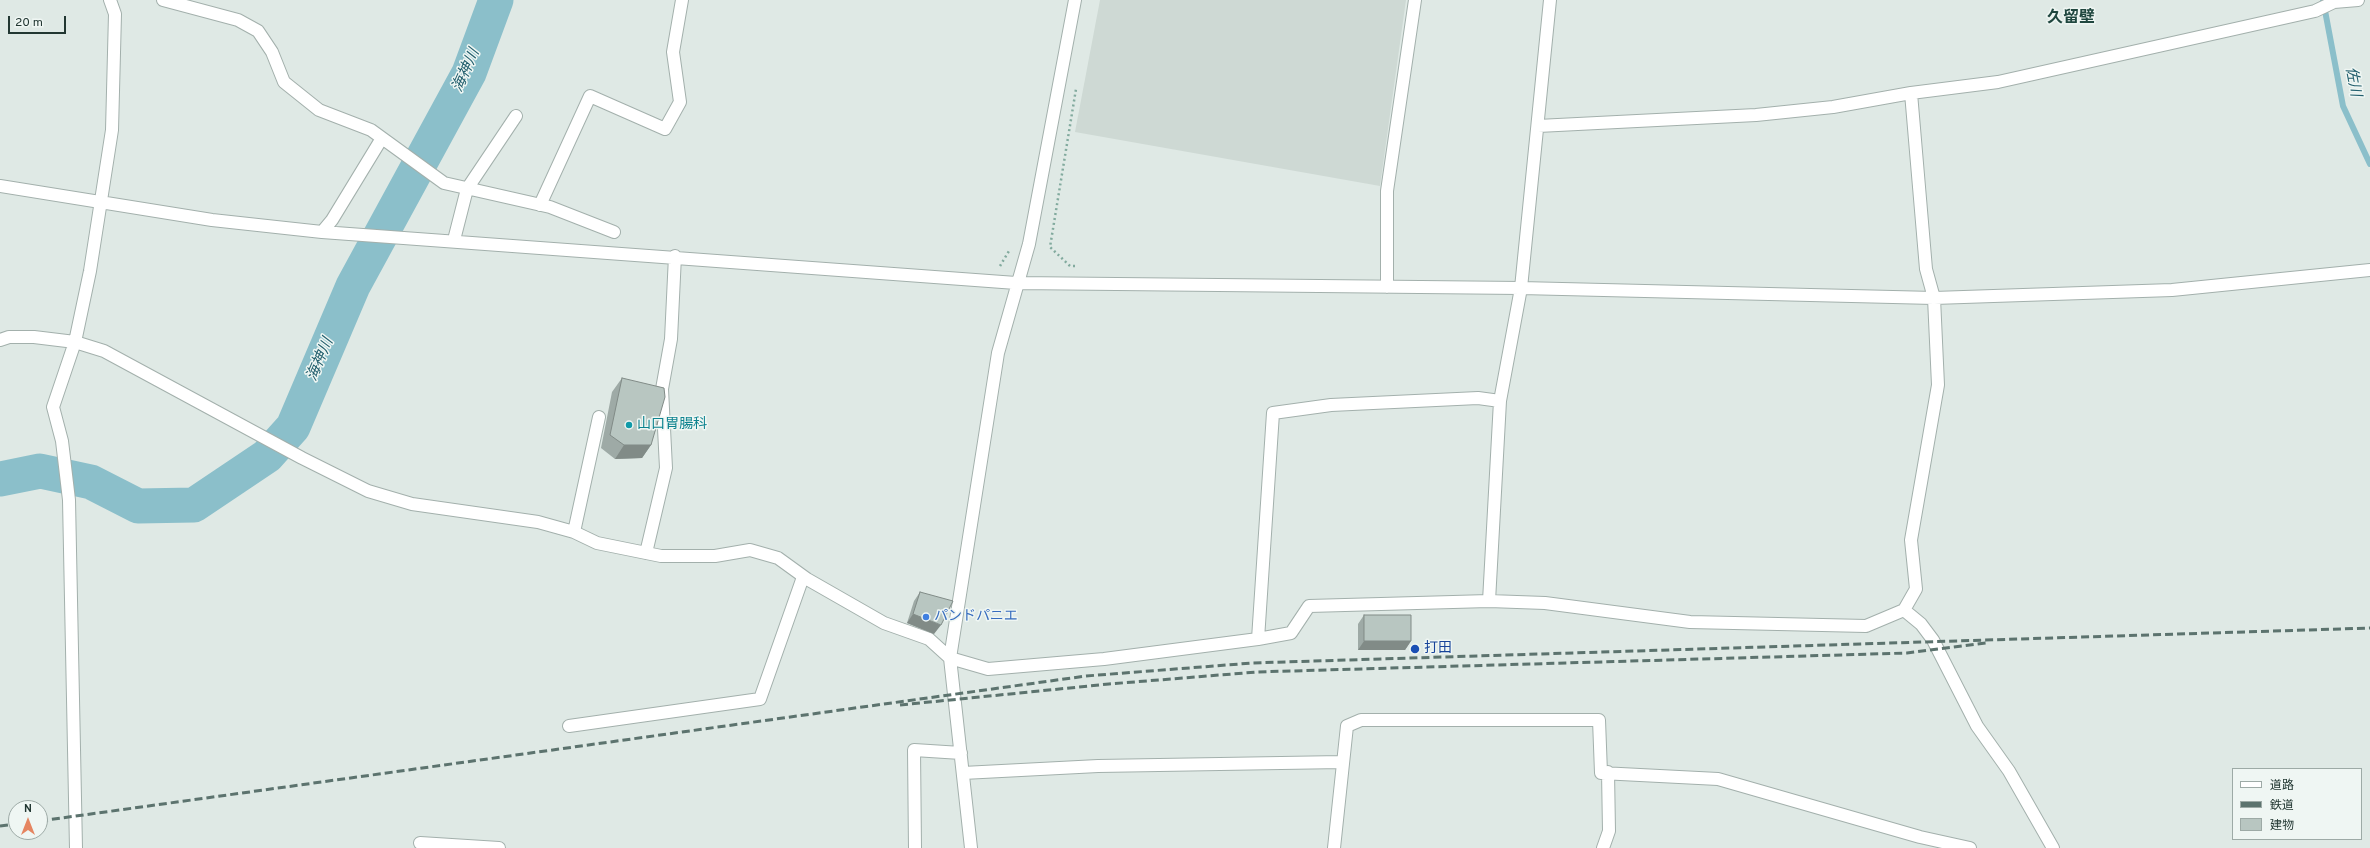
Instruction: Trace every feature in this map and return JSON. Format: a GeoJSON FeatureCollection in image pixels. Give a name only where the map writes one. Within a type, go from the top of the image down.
{"type":"FeatureCollection","features":[{"type":"Feature","properties":{"kind":"street"},"geometry":{"type":"LineString","coordinates":[[76,848],[69,500],[62,441],[54,407],[75,342],[102,204],[112,130],[115,14],[110,0]]}},
{"type":"Feature","properties":{"kind":"street"},"geometry":{"type":"LineString","coordinates":[[163,0],[238,20],[258,31],[272,52],[284,82],[319,110],[371,130],[444,183],[540,205],[614,232]]}},
{"type":"Feature","properties":{"kind":"street"},"geometry":{"type":"LineString","coordinates":[[540,205],[590,96],[665,129],[680,102],[673,52],[682,0]]}},
{"type":"Feature","properties":{"kind":"street"},"geometry":{"type":"LineString","coordinates":[[971,848],[950,658],[998,353],[1016,283],[1029,244],[1075,0]]}},
{"type":"Feature","properties":{"kind":"street"},"geometry":{"type":"LineString","coordinates":[[1388,287],[1387,191],[1415,0]]}},
{"type":"Feature","properties":{"kind":"street"},"geometry":{"type":"LineString","coordinates":[[1489,601],[1500,401],[1521,288],[1550,0]]}},
{"type":"Feature","properties":{"kind":"street"},"geometry":{"type":"LineString","coordinates":[[1538,126],[1756,115],[1833,107],[1911,93],[1998,82],[2315,11],[2334,2],[2358,0]]}},
{"type":"Feature","properties":{"kind":"street"},"geometry":{"type":"LineString","coordinates":[[0,340],[8,337],[34,337],[75,342],[104,351],[368,492],[405,502],[538,522],[574,532],[597,543],[661,556],[715,556],[750,550],[778,558],[803,577],[884,623],[929,639],[950,658],[988,669],[1104,659],[1258,639],[1291,633],[1309,606],[1489,601],[1545,603],[1690,622],[1866,626],[1904,610],[1916,589],[1911,540],[1938,385],[1934,298],[1926,269],[1911,93]]}},
{"type":"Feature","properties":{"kind":"street"},"geometry":{"type":"LineString","coordinates":[[454,240],[467,189],[516,116]]}},
{"type":"Feature","properties":{"kind":"street"},"geometry":{"type":"LineString","coordinates":[[322,232],[332,220],[382,138]]}},
{"type":"Feature","properties":{"kind":"street"},"geometry":{"type":"LineString","coordinates":[[0,186],[102,204],[212,220],[322,232],[675,256],[1016,283],[1521,288],[1934,298],[2172,290],[2370,270]]}},
{"type":"Feature","properties":{"kind":"street"},"geometry":{"type":"LineString","coordinates":[[646,553],[666,468],[662,389],[671,339],[675,256]]}},
{"type":"Feature","properties":{"kind":"street"},"geometry":{"type":"LineString","coordinates":[[1258,639],[1273,412],[1331,405],[1478,398],[1500,401]]}},
{"type":"Feature","properties":{"kind":"street"},"geometry":{"type":"LineString","coordinates":[[574,532],[599,417]]}},
{"type":"Feature","properties":{"kind":"street"},"geometry":{"type":"LineString","coordinates":[[569,726],[760,699],[803,577]]}},
{"type":"Feature","properties":{"kind":"street"},"geometry":{"type":"LineString","coordinates":[[1904,610],[1920,624],[1933,640],[1977,726],[2009,771],[2053,848]]}},
{"type":"Feature","properties":{"kind":"street"},"geometry":{"type":"LineString","coordinates":[[1334,848],[1347,726],[1361,720],[1599,720],[1601,773],[1608,772],[1718,779],[1920,837],[1970,848]]}},
{"type":"Feature","properties":{"kind":"street"},"geometry":{"type":"LineString","coordinates":[[915,848],[914,750],[961,753]]}},
{"type":"Feature","properties":{"kind":"street"},"geometry":{"type":"LineString","coordinates":[[963,773],[1098,766],[1342,762]]}},
{"type":"Feature","properties":{"kind":"street"},"geometry":{"type":"LineString","coordinates":[[1603,848],[1609,831],[1608,772]]}},
{"type":"Feature","properties":{"kind":"street"},"geometry":{"type":"LineString","coordinates":[[420,843],[499,848]]}},
{"type":"Feature","properties":{"kind":"path"},"geometry":{"type":"LineString","coordinates":[[1077,85],[1050,248],[1070,266],[1078,266]]}},
{"type":"Feature","properties":{"kind":"path"},"geometry":{"type":"LineString","coordinates":[[999,268],[1013,245]]}},
{"type":"Feature","properties":{"kind":"shaded area"},"geometry":{"type":"Polygon","coordinates":[[[1100,0],[1406,0],[1380,186],[1075,132],[1100,0]]]}},
{"type":"Feature","properties":{"kind":"building","name":"山口胃腸科"},"geometry":{"type":"Polygon","coordinates":[[[622,378],[664,388],[665,397],[651,445],[624,445],[610,435],[622,378]]]}},
{"type":"Feature","properties":{"kind":"building"},"geometry":{"type":"Polygon","coordinates":[[[920,592],[953,601],[941,625],[913,614],[920,592]]]}},
{"type":"Feature","properties":{"kind":"building"},"geometry":{"type":"Polygon","coordinates":[[[1364,615],[1411,615],[1411,641],[1364,641],[1364,615]]]}},
{"type":"Feature","properties":{"kind":"waterway","name":"海神川"},"geometry":{"type":"LineString","coordinates":[[0,479],[40,471],[91,482],[138,506],[194,505],[267,456],[293,427],[353,286],[469,73],[496,0]]}},
{"type":"Feature","properties":{"kind":"waterway","name":"佐川"},"geometry":{"type":"LineString","coordinates":[[2323,0],[2343,106],[2370,164]]}},
{"type":"Feature","properties":{"kind":"railway"},"geometry":{"type":"LineString","coordinates":[[48,820],[1086,676],[1252,663],[2370,628]]}},
{"type":"Feature","properties":{"kind":"railway"},"geometry":{"type":"LineString","coordinates":[[900,705],[1109,684],[1257,672],[1907,653],[1986,643]]}},
{"type":"Feature","properties":{"kind":"railway"},"geometry":{"type":"LineString","coordinates":[[0,826],[8,825]]}},
{"type":"Feature","properties":{"kind":"place","name":"山口胃腸科"},"geometry":{"type":"Point","coordinates":[629,425]}},
{"type":"Feature","properties":{"kind":"place","name":"パンドパニエ"},"geometry":{"type":"Point","coordinates":[926,617]}},
{"type":"Feature","properties":{"kind":"place","name":"打田"},"geometry":{"type":"Point","coordinates":[1415,649]}},
{"type":"Feature","properties":{"kind":"district","name":"久留壁"},"geometry":{"type":"Point","coordinates":[2071,19]}}]}
